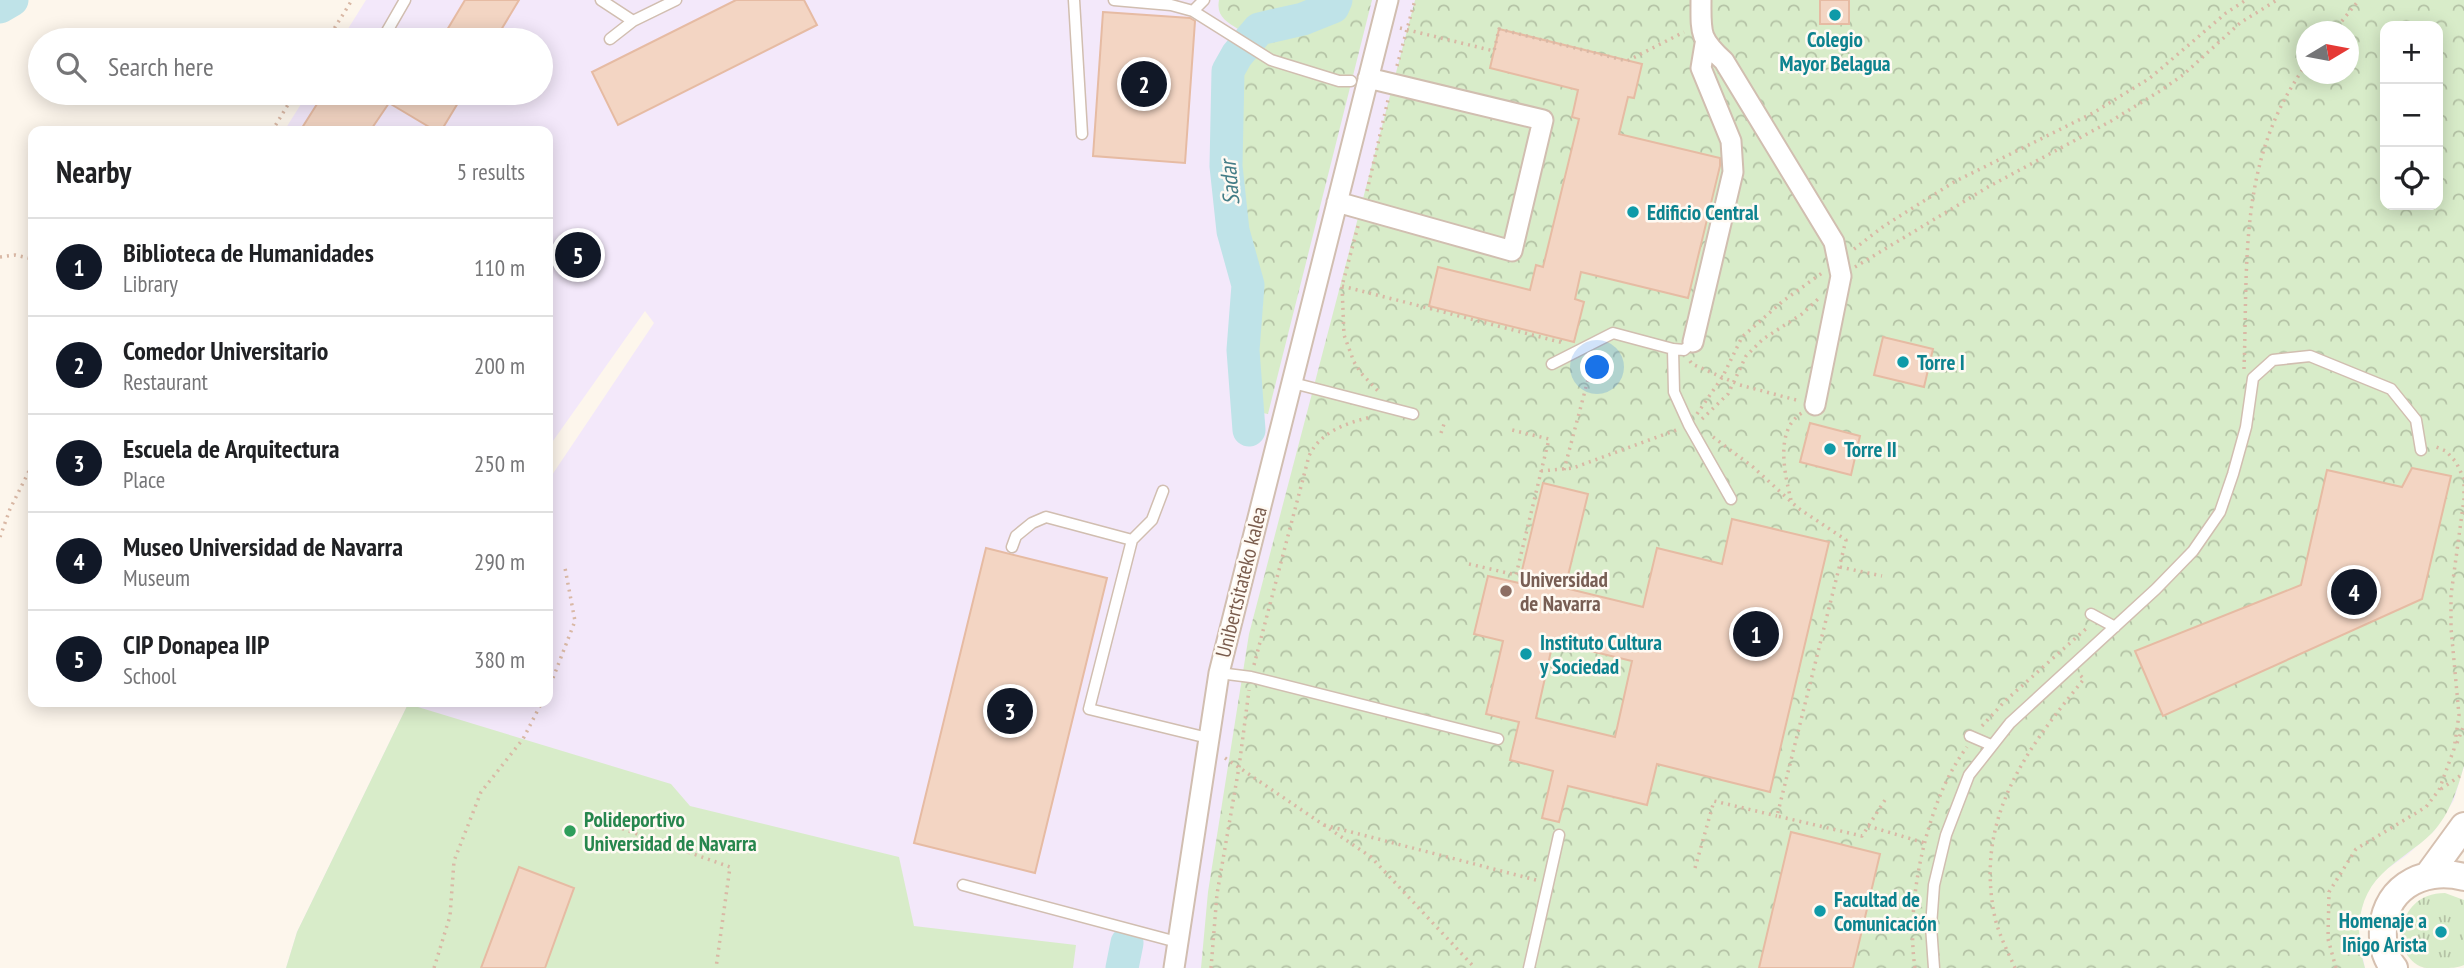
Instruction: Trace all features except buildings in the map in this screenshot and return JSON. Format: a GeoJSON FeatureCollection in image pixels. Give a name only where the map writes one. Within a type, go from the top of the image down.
{"type":"FeatureCollection","features":[{"type":"Feature","properties":{"kind":"main road"},"geometry":{"type":"LineString","coordinates":[[2429,874],[2464,826]]}},
{"type":"Feature","properties":{"kind":"main road"},"geometry":{"type":"LineString","coordinates":[[2393,968],[2383,946],[2382,927],[2387,909],[2397,893],[2412,881],[2429,874],[2446,873],[2464,877]]}},
{"type":"Feature","properties":{"kind":"street","name":"Unibertsitateko kalea"},"geometry":{"type":"LineString","coordinates":[[1174,968],[1212,746],[1219,673],[1337,202],[1360,79],[1388,0]]}},
{"type":"Feature","properties":{"kind":"street"},"geometry":{"type":"LineString","coordinates":[[1683,347],[1734,172],[1731,141],[1701,68],[1705,44],[1701,24],[1701,0]]}},
{"type":"Feature","properties":{"kind":"street"},"geometry":{"type":"LineString","coordinates":[[1705,44],[1724,61],[1834,242],[1840,268],[1815,405]]}},
{"type":"Feature","properties":{"kind":"street"},"geometry":{"type":"LineString","coordinates":[[1337,202],[1512,251],[1543,120],[1360,79]]}},
{"type":"Feature","properties":{"kind":"lane"},"geometry":{"type":"LineString","coordinates":[[389,28],[405,0]]}},
{"type":"Feature","properties":{"kind":"lane"},"geometry":{"type":"LineString","coordinates":[[601,0],[633,21]]}},
{"type":"Feature","properties":{"kind":"lane"},"geometry":{"type":"LineString","coordinates":[[610,39],[633,21],[676,0]]}},
{"type":"Feature","properties":{"kind":"lane"},"geometry":{"type":"LineString","coordinates":[[1074,0],[1082,134]]}},
{"type":"Feature","properties":{"kind":"lane"},"geometry":{"type":"LineString","coordinates":[[1114,0],[1171,5],[1192,11],[1271,60],[1339,81],[1360,79]]}},
{"type":"Feature","properties":{"kind":"lane"},"geometry":{"type":"LineString","coordinates":[[1192,11],[1204,0]]}},
{"type":"Feature","properties":{"kind":"lane"},"geometry":{"type":"LineString","coordinates":[[1552,365],[1612,333],[1683,347],[1674,392],[1689,425],[1731,499]]}},
{"type":"Feature","properties":{"kind":"lane"},"geometry":{"type":"LineString","coordinates":[[1934,968],[1931,926],[1934,885],[1946,835],[1969,775],[2010,723],[2193,551],[2220,512],[2246,427],[2253,378],[2273,360],[2310,356],[2391,389],[2416,420],[2421,446]]}},
{"type":"Feature","properties":{"kind":"lane"},"geometry":{"type":"LineString","coordinates":[[1293,383],[1413,414]]}},
{"type":"Feature","properties":{"kind":"lane"},"geometry":{"type":"LineString","coordinates":[[1163,491],[1152,520],[1132,540],[1089,709],[1212,746]]}},
{"type":"Feature","properties":{"kind":"lane"},"geometry":{"type":"LineString","coordinates":[[1012,547],[1016,536],[1032,523],[1046,517],[1132,540]]}},
{"type":"Feature","properties":{"kind":"lane"},"geometry":{"type":"LineString","coordinates":[[2091,614],[2115,627]]}},
{"type":"Feature","properties":{"kind":"lane"},"geometry":{"type":"LineString","coordinates":[[1219,673],[1251,677],[1498,739]]}},
{"type":"Feature","properties":{"kind":"lane"},"geometry":{"type":"LineString","coordinates":[[1970,736],[1990,745]]}},
{"type":"Feature","properties":{"kind":"lane"},"geometry":{"type":"LineString","coordinates":[[1529,968],[1559,835]]}},
{"type":"Feature","properties":{"kind":"lane"},"geometry":{"type":"LineString","coordinates":[[963,885],[1177,942]]}},
{"type":"Feature","properties":{"kind":"path"},"geometry":{"type":"LineString","coordinates":[[334,28],[352,0]]}},
{"type":"Feature","properties":{"kind":"path"},"geometry":{"type":"LineString","coordinates":[[1401,411],[1368,382],[1354,362],[1344,335],[1342,286],[1363,210],[1391,84],[1415,0]]}},
{"type":"Feature","properties":{"kind":"path"},"geometry":{"type":"LineString","coordinates":[[1541,471],[1564,470],[1689,425],[1713,409],[1728,394],[1746,356],[1763,339],[1809,308],[1840,268],[1884,226],[1954,182],[2093,113],[2150,78],[2226,13],[2246,0]]}},
{"type":"Feature","properties":{"kind":"path"},"geometry":{"type":"LineString","coordinates":[[1689,425],[1723,376],[1742,337],[1783,301],[2111,121],[2183,75],[2240,23],[2277,0]]}},
{"type":"Feature","properties":{"kind":"path"},"geometry":{"type":"LineString","coordinates":[[2342,21],[2359,0]]}},
{"type":"Feature","properties":{"kind":"path"},"geometry":{"type":"LineString","coordinates":[[1381,23],[1494,51],[1499,29],[1627,61],[1701,24]]}},
{"type":"Feature","properties":{"kind":"path"},"geometry":{"type":"LineString","coordinates":[[2244,375],[2251,201],[2256,172],[2279,108],[2296,81]]}},
{"type":"Feature","properties":{"kind":"path"},"geometry":{"type":"LineString","coordinates":[[275,126],[288,105]]}},
{"type":"Feature","properties":{"kind":"path"},"geometry":{"type":"LineString","coordinates":[[0,257],[15,255],[28,258]]}},
{"type":"Feature","properties":{"kind":"path"},"geometry":{"type":"LineString","coordinates":[[1342,286],[1583,348]]}},
{"type":"Feature","properties":{"kind":"path"},"geometry":{"type":"LineString","coordinates":[[1564,470],[1598,341]]}},
{"type":"Feature","properties":{"kind":"path"},"geometry":{"type":"LineString","coordinates":[[1683,347],[1692,364],[1735,382],[1815,405]]}},
{"type":"Feature","properties":{"kind":"path"},"geometry":{"type":"LineString","coordinates":[[1791,502],[1783,463],[1786,438],[1796,417],[1815,405]]}},
{"type":"Feature","properties":{"kind":"path"},"geometry":{"type":"LineString","coordinates":[[1211,968],[1217,894],[1251,677],[1309,456],[1314,445],[1330,432],[1359,420],[1401,411]]}},
{"type":"Feature","properties":{"kind":"path"},"geometry":{"type":"LineString","coordinates":[[1441,432],[1445,421]]}},
{"type":"Feature","properties":{"kind":"path"},"geometry":{"type":"LineString","coordinates":[[1689,425],[1703,430],[1753,467],[1791,502],[1846,540],[1777,816]]}},
{"type":"Feature","properties":{"kind":"path"},"geometry":{"type":"LineString","coordinates":[[1469,564],[1516,575],[1549,439],[1508,429]]}},
{"type":"Feature","properties":{"kind":"path"},"geometry":{"type":"LineString","coordinates":[[2421,446],[2446,451],[2456,462],[2464,480],[2451,595],[2451,628],[2459,715],[2454,749]]}},
{"type":"Feature","properties":{"kind":"path"},"geometry":{"type":"LineString","coordinates":[[0,537],[28,473]]}},
{"type":"Feature","properties":{"kind":"path"},"geometry":{"type":"LineString","coordinates":[[1840,567],[1882,576]]}},
{"type":"Feature","properties":{"kind":"path"},"geometry":{"type":"LineString","coordinates":[[553,678],[575,621],[565,568]]}},
{"type":"Feature","properties":{"kind":"path"},"geometry":{"type":"LineString","coordinates":[[2015,968],[1995,917],[1991,880],[1991,852],[1995,828],[2011,783],[2029,750],[2084,679],[2072,666]]}},
{"type":"Feature","properties":{"kind":"path"},"geometry":{"type":"LineString","coordinates":[[434,968],[450,916],[454,861],[481,792],[523,739],[539,707]]}},
{"type":"Feature","properties":{"kind":"path"},"geometry":{"type":"LineString","coordinates":[[2440,790],[2464,725]]}},
{"type":"Feature","properties":{"kind":"path"},"geometry":{"type":"LineString","coordinates":[[1212,746],[1371,858],[1475,968]]}},
{"type":"Feature","properties":{"kind":"path"},"geometry":{"type":"LineString","coordinates":[[2336,968],[2328,939],[2329,892],[2356,849],[2426,807],[2440,790],[2464,773]]}},
{"type":"Feature","properties":{"kind":"path"},"geometry":{"type":"LineString","coordinates":[[1695,868],[1714,801],[1862,836],[1885,800]]}},
{"type":"Feature","properties":{"kind":"path"},"geometry":{"type":"LineString","coordinates":[[609,824],[730,867],[716,968]]}},
{"type":"Feature","properties":{"kind":"path"},"geometry":{"type":"LineString","coordinates":[[1321,824],[1549,883]]}},
{"type":"Feature","properties":{"kind":"path"},"geometry":{"type":"LineString","coordinates":[[1868,826],[1925,843]]}},
{"type":"Feature","properties":{"kind":"shaded area","name":"Universidad de Navarra"},"geometry":{"type":"Polygon","coordinates":[[[366,0],[2464,0],[2464,766],[2454,800],[2434,831],[2383,872],[2366,892],[2357,927],[2365,968],[286,968],[297,932],[407,707],[553,707],[553,474],[654,323],[645,311],[553,441],[553,126],[287,126],[300,105],[553,105],[553,28],[348,28],[366,0]]]}},
{"type":"Feature","properties":{"kind":"green space"},"geometry":{"type":"Polygon","coordinates":[[[1219,0],[1372,0],[1268,414],[1252,411],[1252,377],[1263,303],[1259,277],[1244,231],[1236,177],[1240,72],[1238,29],[1221,14],[1219,0]]]}},
{"type":"Feature","properties":{"kind":"green space","name":"Universidad de Navarra"},"geometry":{"type":"Polygon","coordinates":[[[1415,0],[2464,0],[2464,766],[2452,801],[2438,826],[2382,874],[2367,895],[2359,930],[2365,968],[1201,968],[1208,892],[1249,634],[1415,0]]]}},
{"type":"Feature","properties":{"kind":"green space","name":"Polideportivo Universidad de Navarra"},"geometry":{"type":"Polygon","coordinates":[[[407,707],[418,707],[671,784],[690,806],[899,857],[914,926],[1076,945],[1073,968],[286,968],[297,932],[407,707]]]}},
{"type":"Feature","properties":{"kind":"green space"},"geometry":{"type":"Polygon","coordinates":[[[2445,893],[2464,900],[2464,965],[2426,968],[2415,963],[2407,954],[2402,928],[2406,915],[2415,904],[2428,896],[2445,893]]]}},
{"type":"Feature","properties":{"kind":"waterway"},"geometry":{"type":"LineString","coordinates":[[0,7],[12,0]]}},
{"type":"Feature","properties":{"kind":"waterway","name":"Sadar"},"geometry":{"type":"LineString","coordinates":[[1249,430],[1243,350],[1248,285],[1233,231],[1226,166],[1228,71],[1237,55],[1259,29],[1303,19],[1333,7],[1336,0]]}},
{"type":"Feature","properties":{"kind":"waterway","name":"Sadar"},"geometry":{"type":"LineString","coordinates":[[1122,968],[1127,943]]}},
{"type":"Feature","properties":{"kind":"place","name":"Colegio Mayor Belagua"},"geometry":{"type":"Point","coordinates":[1835,15]}},
{"type":"Feature","properties":{"kind":"place","name":"Comedor Universitario"},"geometry":{"type":"Point","coordinates":[1144,84]}},
{"type":"Feature","properties":{"kind":"place","name":"Edificio Central"},"geometry":{"type":"Point","coordinates":[1633,212]}},
{"type":"Feature","properties":{"kind":"place","name":"CIP Donapea IIP"},"geometry":{"type":"Point","coordinates":[578,255]}},
{"type":"Feature","properties":{"kind":"place","name":"Torre I"},"geometry":{"type":"Point","coordinates":[1903,362]}},
{"type":"Feature","properties":{"kind":"place","name":"Torre II"},"geometry":{"type":"Point","coordinates":[1830,449]}},
{"type":"Feature","properties":{"kind":"place","name":"Universidad de Navarra"},"geometry":{"type":"Point","coordinates":[1506,591]}},
{"type":"Feature","properties":{"kind":"place","name":"Museo Universidad de Navarra"},"geometry":{"type":"Point","coordinates":[2354,592]}},
{"type":"Feature","properties":{"kind":"place","name":"Biblioteca de Humanidades"},"geometry":{"type":"Point","coordinates":[1756,634]}},
{"type":"Feature","properties":{"kind":"place","name":"Instituto Cultura y Sociedad"},"geometry":{"type":"Point","coordinates":[1526,654]}},
{"type":"Feature","properties":{"kind":"place","name":"Escuela de Arquitectura"},"geometry":{"type":"Point","coordinates":[1010,711]}},
{"type":"Feature","properties":{"kind":"place","name":"Polideportivo Universidad de Navarra"},"geometry":{"type":"Point","coordinates":[570,831]}},
{"type":"Feature","properties":{"kind":"place","name":"Facultad de Comunicación"},"geometry":{"type":"Point","coordinates":[1820,911]}},
{"type":"Feature","properties":{"kind":"place","name":"Homenaje a Iñigo Arista"},"geometry":{"type":"Point","coordinates":[2441,932]}}]}
